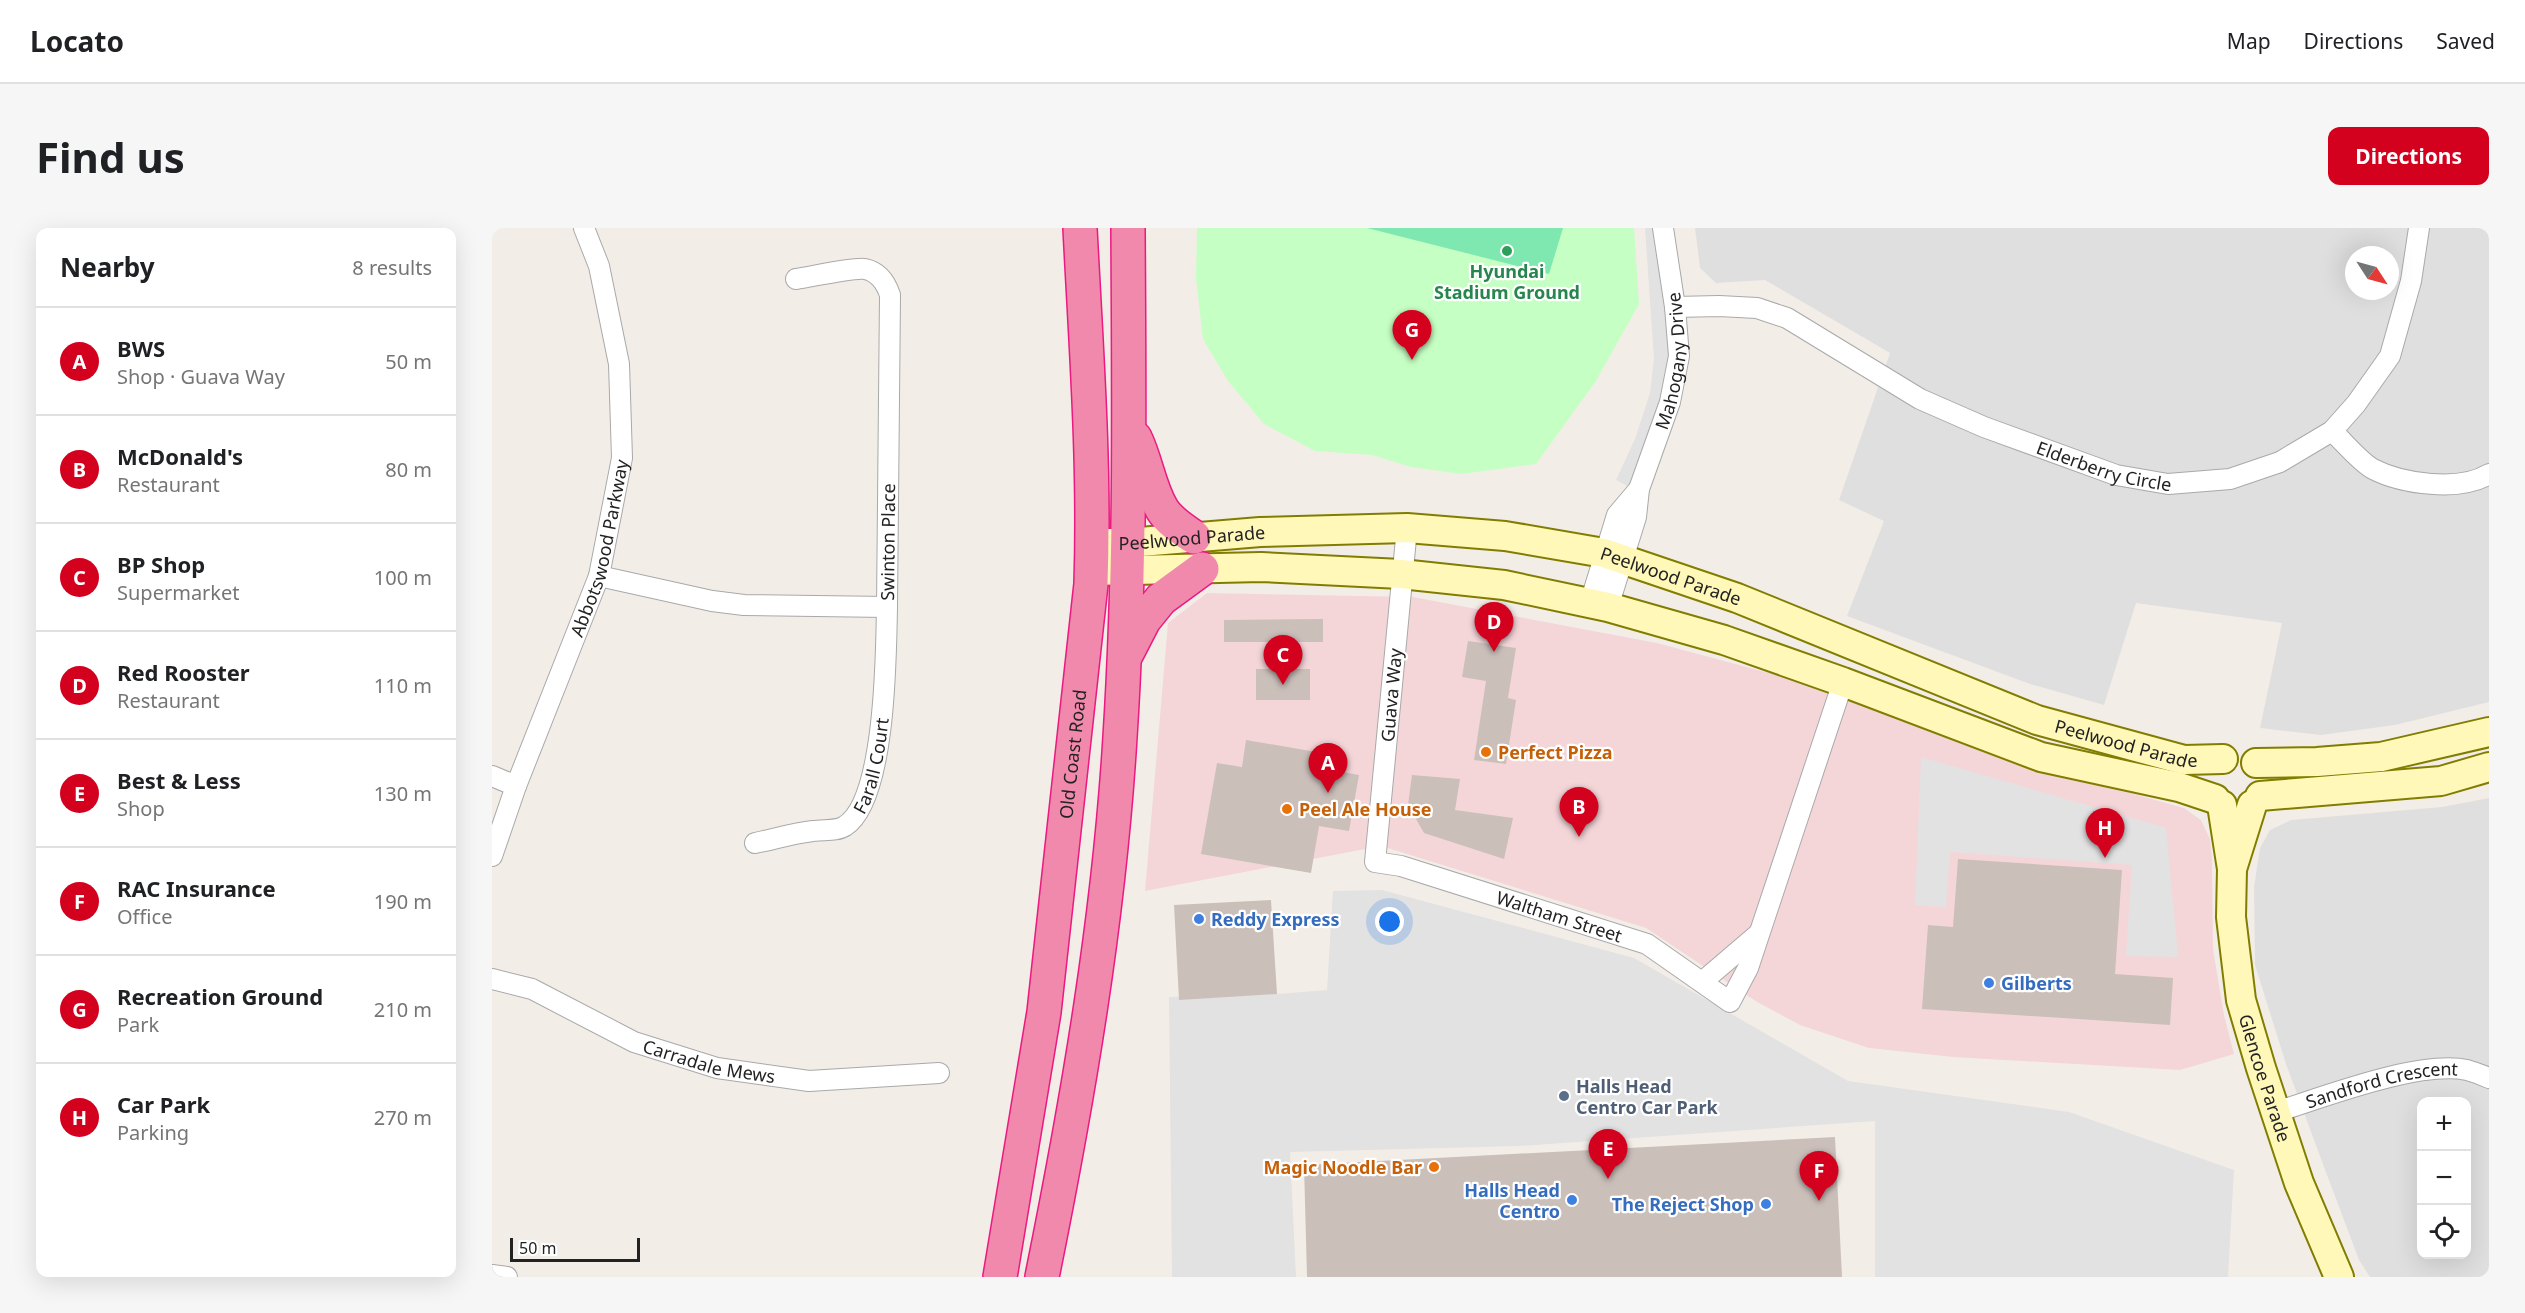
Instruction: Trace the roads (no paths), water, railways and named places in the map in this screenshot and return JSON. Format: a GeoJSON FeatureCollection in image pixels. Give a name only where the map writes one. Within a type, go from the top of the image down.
{"type":"FeatureCollection","features":[{"type":"Feature","properties":{"kind":"highway","name":"Old Coast Road"},"geometry":{"type":"LineString","coordinates":[[1000,1277],[1044,1012],[1092,557],[1090,409],[1080,228]]}},
{"type":"Feature","properties":{"kind":"highway"},"geometry":{"type":"LineString","coordinates":[[1042,1277],[1089,1023],[1119,751],[1128,557],[1128,228]]}},
{"type":"Feature","properties":{"kind":"highway"},"geometry":{"type":"LineString","coordinates":[[1128,425],[1143,454],[1162,509],[1172,522],[1194,537]]}},
{"type":"Feature","properties":{"kind":"highway"},"geometry":{"type":"LineString","coordinates":[[1124,661],[1144,620],[1161,599],[1202,569]]}},
{"type":"Feature","properties":{"kind":"street","name":"Abbotswood Parkway"},"geometry":{"type":"LineString","coordinates":[[492,856],[516,786],[599,576],[622,458],[619,364],[599,266],[584,228]]}},
{"type":"Feature","properties":{"kind":"street","name":"Mahogany Drive"},"geometry":{"type":"LineString","coordinates":[[1599,605],[1614,555],[1617,515],[1639,489],[1670,402],[1679,356],[1675,307],[1663,228]]}},
{"type":"Feature","properties":{"kind":"street","name":"Elderberry Circle"},"geometry":{"type":"LineString","coordinates":[[1675,307],[1756,308],[1787,318],[1920,399],[1984,427],[2116,475],[2168,484],[2230,479],[2280,462],[2332,431],[2356,404],[2390,356],[2411,281],[2419,228]]}},
{"type":"Feature","properties":{"kind":"street","name":"Swinton Place"},"geometry":{"type":"LineString","coordinates":[[599,576],[712,601],[744,605],[887,607],[890,295],[886,283],[865,269],[796,279]]}},
{"type":"Feature","properties":{"kind":"street"},"geometry":{"type":"LineString","coordinates":[[2332,431],[2372,468],[2425,485],[2478,481],[2489,474]]}},
{"type":"Feature","properties":{"kind":"street","name":"Peelwood Parade"},"geometry":{"type":"LineString","coordinates":[[1128,557],[1194,537],[1260,532],[1407,528],[1505,536],[1614,555],[1737,598],[2037,720],[2184,760],[2223,759]]}},
{"type":"Feature","properties":{"kind":"street","name":"Guava Way"},"geometry":{"type":"LineString","coordinates":[[1375,862],[1407,528]]}},
{"type":"Feature","properties":{"kind":"street","name":"Peelwood Parade"},"geometry":{"type":"LineString","coordinates":[[1092,557],[1128,557],[1202,569],[1261,567],[1401,574],[1504,585],[1599,605],[1724,640],[1843,682],[2041,757],[2180,787],[2218,802]]}},
{"type":"Feature","properties":{"kind":"street","name":"Farall Court"},"geometry":{"type":"LineString","coordinates":[[755,843],[813,831],[843,828],[855,816],[865,798],[878,745],[885,686],[887,607]]}},
{"type":"Feature","properties":{"kind":"street"},"geometry":{"type":"LineString","coordinates":[[1903,665],[1947,707],[1947,721]]}},
{"type":"Feature","properties":{"kind":"street"},"geometry":{"type":"LineString","coordinates":[[1702,982],[1759,933],[1843,682]]}},
{"type":"Feature","properties":{"kind":"street"},"geometry":{"type":"LineString","coordinates":[[2489,732],[2380,756],[2317,762],[2256,763],[2241,755],[2223,759],[2216,765],[2210,782],[2218,802],[2239,810],[2256,800],[2441,781],[2489,766]]}},
{"type":"Feature","properties":{"kind":"street"},"geometry":{"type":"LineString","coordinates":[[2256,763],[2264,779],[2256,800]]}},
{"type":"Feature","properties":{"kind":"street"},"geometry":{"type":"LineString","coordinates":[[492,776],[516,786]]}},
{"type":"Feature","properties":{"kind":"street","name":"Glencoe Parade"},"geometry":{"type":"LineString","coordinates":[[2232,869],[2256,800]]}},
{"type":"Feature","properties":{"kind":"street","name":"Glencoe Parade"},"geometry":{"type":"LineString","coordinates":[[2218,802],[2232,869],[2231,917],[2241,1000],[2299,1183],[2339,1277]]}},
{"type":"Feature","properties":{"kind":"street","name":"Waltham Street"},"geometry":{"type":"LineString","coordinates":[[1375,862],[1401,866],[1647,944],[1730,1002],[1748,968],[1759,933]]}},
{"type":"Feature","properties":{"kind":"street","name":"Carradale Mews"},"geometry":{"type":"LineString","coordinates":[[492,979],[532,989],[634,1042],[717,1068],[809,1081],[939,1073]]}},
{"type":"Feature","properties":{"kind":"street","name":"Sandford Crescent"},"geometry":{"type":"LineString","coordinates":[[2276,1112],[2388,1078],[2432,1069],[2466,1070],[2489,1078]]}},
{"type":"Feature","properties":{"kind":"street"},"geometry":{"type":"LineString","coordinates":[[492,1275],[507,1277]]}},
{"type":"Feature","properties":{"kind":"place","name":"Hyundai Stadium Ground"},"geometry":{"type":"Point","coordinates":[1507,251]}},
{"type":"Feature","properties":{"kind":"place","name":"Recreation Ground"},"geometry":{"type":"Point","coordinates":[1412,360]}},
{"type":"Feature","properties":{"kind":"place","name":"Red Rooster"},"geometry":{"type":"Point","coordinates":[1494,652]}},
{"type":"Feature","properties":{"kind":"place","name":"BP Shop"},"geometry":{"type":"Point","coordinates":[1283,685]}},
{"type":"Feature","properties":{"kind":"place","name":"Perfect Pizza"},"geometry":{"type":"Point","coordinates":[1486,752]}},
{"type":"Feature","properties":{"kind":"place","name":"BWS"},"geometry":{"type":"Point","coordinates":[1328,793]}},
{"type":"Feature","properties":{"kind":"place","name":"Peel Ale House"},"geometry":{"type":"Point","coordinates":[1287,809]}},
{"type":"Feature","properties":{"kind":"place","name":"McDonald's"},"geometry":{"type":"Point","coordinates":[1579,837]}},
{"type":"Feature","properties":{"kind":"place","name":"Car Park"},"geometry":{"type":"Point","coordinates":[2105,858]}},
{"type":"Feature","properties":{"kind":"place","name":"Reddy Express"},"geometry":{"type":"Point","coordinates":[1199,919]}},
{"type":"Feature","properties":{"kind":"place","name":"Gilberts"},"geometry":{"type":"Point","coordinates":[1989,983]}},
{"type":"Feature","properties":{"kind":"place","name":"Halls Head Centro Car Park"},"geometry":{"type":"Point","coordinates":[1564,1096]}},
{"type":"Feature","properties":{"kind":"place","name":"Magic Noodle Bar"},"geometry":{"type":"Point","coordinates":[1434,1167]}},
{"type":"Feature","properties":{"kind":"place","name":"Best & Less"},"geometry":{"type":"Point","coordinates":[1608,1179]}},
{"type":"Feature","properties":{"kind":"place","name":"Halls Head Centro"},"geometry":{"type":"Point","coordinates":[1572,1200]}},
{"type":"Feature","properties":{"kind":"place","name":"RAC Insurance"},"geometry":{"type":"Point","coordinates":[1819,1201]}},
{"type":"Feature","properties":{"kind":"place","name":"The Reject Shop"},"geometry":{"type":"Point","coordinates":[1766,1204]}}]}
